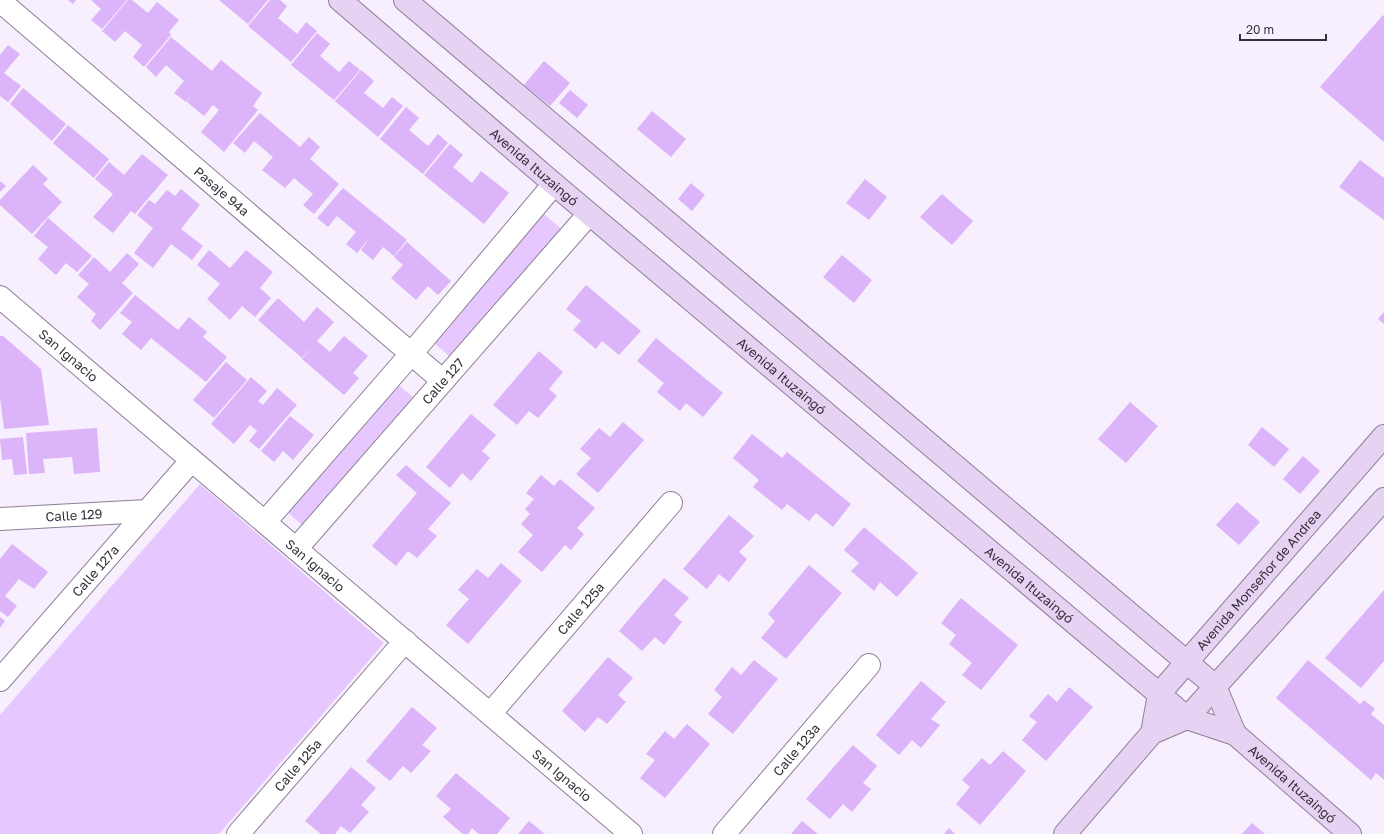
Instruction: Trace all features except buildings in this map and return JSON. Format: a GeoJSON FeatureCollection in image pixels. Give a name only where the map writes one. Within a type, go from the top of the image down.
{"type":"FeatureCollection","features":[{"type":"Feature","properties":{"kind":"main road","name":"Avenida Ituzaingó"},"geometry":{"type":"LineString","coordinates":[[340,0],[589,214],[1187,718],[1235,734],[1350,834]]}},
{"type":"Feature","properties":{"kind":"main road","name":"Avenida Ituzaingó"},"geometry":{"type":"LineString","coordinates":[[405,0],[1215,686],[1235,734]]}},
{"type":"Feature","properties":{"kind":"main road","name":"Avenida Monseñor de Andrea"},"geometry":{"type":"LineString","coordinates":[[1159,694],[1384,436]]}},
{"type":"Feature","properties":{"kind":"main road"},"geometry":{"type":"LineString","coordinates":[[1065,834],[1152,733],[1187,718],[1384,499]]}},
{"type":"Feature","properties":{"kind":"main road"},"geometry":{"type":"LineString","coordinates":[[1152,733],[1159,694]]}},
{"type":"Feature","properties":{"kind":"street","name":"Pasaje 94a"},"geometry":{"type":"LineString","coordinates":[[0,1],[443,381]]}},
{"type":"Feature","properties":{"kind":"street"},"geometry":{"type":"LineString","coordinates":[[265,522],[411,354],[554,184]]}},
{"type":"Feature","properties":{"kind":"street","name":"Calle 127"},"geometry":{"type":"LineString","coordinates":[[296,549],[589,214]]}},
{"type":"Feature","properties":{"kind":"street","name":"San Ignacio"},"geometry":{"type":"LineString","coordinates":[[0,297],[631,834]]}},
{"type":"Feature","properties":{"kind":"street","name":"Calle 127a"},"geometry":{"type":"LineString","coordinates":[[0,680],[192,461]]}},
{"type":"Feature","properties":{"kind":"street","name":"Calle 125a"},"geometry":{"type":"LineString","coordinates":[[490,714],[671,503]]}},
{"type":"Feature","properties":{"kind":"street","name":"Calle 129"},"geometry":{"type":"LineString","coordinates":[[0,519],[147,511]]}},
{"type":"Feature","properties":{"kind":"street","name":"Calle 125a"},"geometry":{"type":"LineString","coordinates":[[238,834],[405,641]]}},
{"type":"Feature","properties":{"kind":"street","name":"Calle 123a"},"geometry":{"type":"LineString","coordinates":[[724,834],[869,665]]}},
{"type":"Feature","properties":{"kind":"shaded area"},"geometry":{"type":"Polygon","coordinates":[[[544,214],[561,229],[450,357],[433,342],[544,214]]]}},
{"type":"Feature","properties":{"kind":"shaded area"},"geometry":{"type":"Polygon","coordinates":[[[396,383],[413,397],[302,525],[285,510],[396,383]]]}},
{"type":"Feature","properties":{"kind":"shaded area"},"geometry":{"type":"Polygon","coordinates":[[[200,484],[384,643],[219,834],[0,834],[0,715],[200,484]]]}}]}
